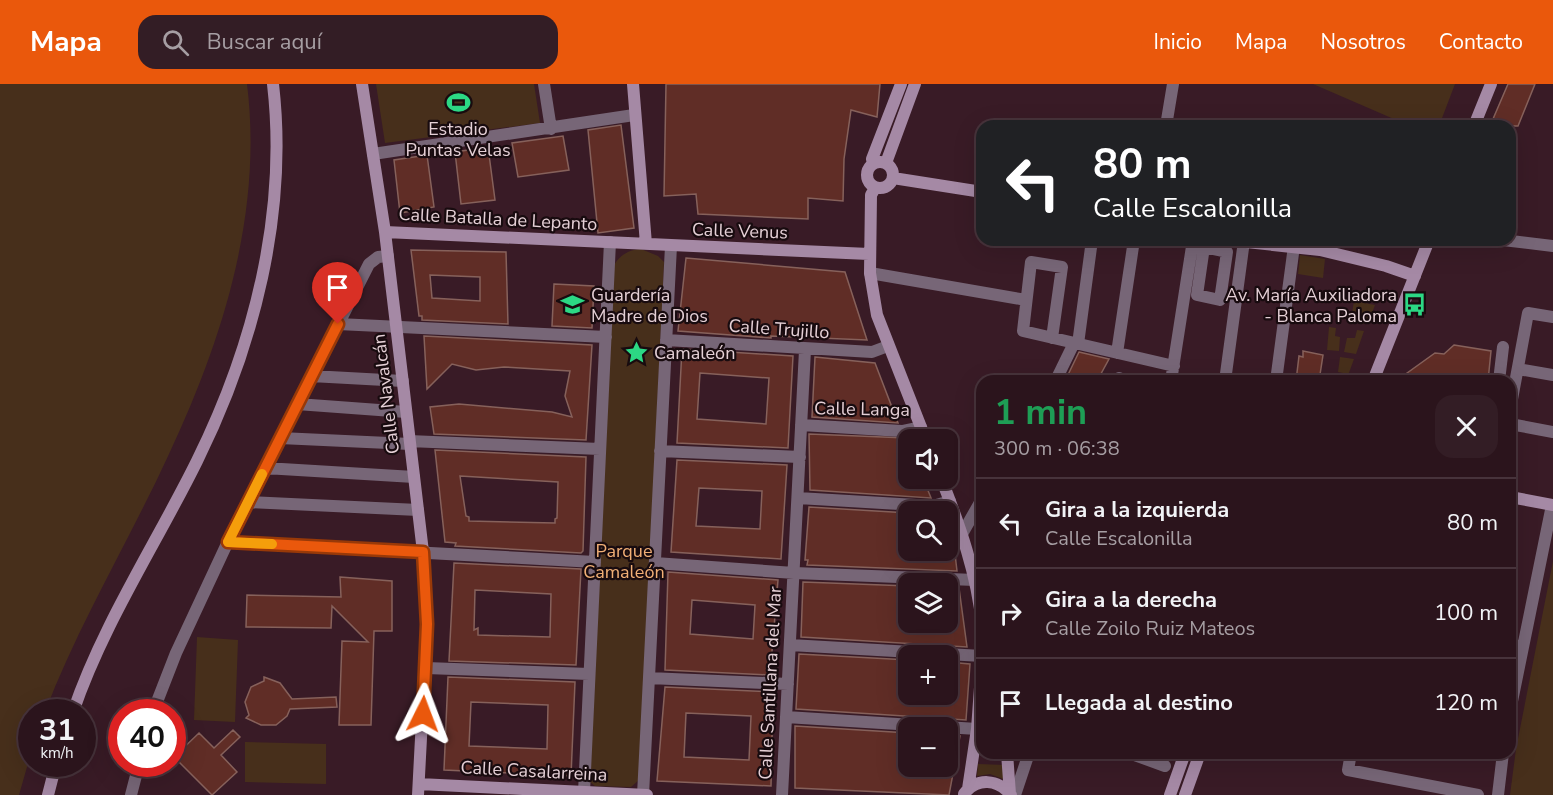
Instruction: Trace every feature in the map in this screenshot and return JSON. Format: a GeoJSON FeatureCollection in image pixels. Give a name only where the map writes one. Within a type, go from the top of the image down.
{"type":"FeatureCollection","features":[{"type":"Feature","properties":{"kind":"street"},"geometry":{"type":"LineString","coordinates":[[78,699],[103,640],[217,419],[249,331],[260,287],[274,200],[273,84]]}},
{"type":"Feature","properties":{"kind":"street","name":"Calle Navalcán"},"geometry":{"type":"LineString","coordinates":[[362,84],[385,232],[423,552],[427,624],[419,789]]}},
{"type":"Feature","properties":{"kind":"street"},"geometry":{"type":"LineString","coordinates":[[544,84],[551,129]]}},
{"type":"Feature","properties":{"kind":"street"},"geometry":{"type":"LineString","coordinates":[[633,84],[646,244]]}},
{"type":"Feature","properties":{"kind":"street"},"geometry":{"type":"LineString","coordinates":[[901,84],[872,159],[879,164],[892,170],[893,178],[884,188],[875,188],[869,182],[867,174],[879,164],[915,84]]}},
{"type":"Feature","properties":{"kind":"street"},"geometry":{"type":"LineString","coordinates":[[1167,120],[1173,84]]}},
{"type":"Feature","properties":{"kind":"street"},"geometry":{"type":"LineString","coordinates":[[1476,120],[1491,84]]}},
{"type":"Feature","properties":{"kind":"street"},"geometry":{"type":"LineString","coordinates":[[373,154],[634,115]]}},
{"type":"Feature","properties":{"kind":"street"},"geometry":{"type":"LineString","coordinates":[[893,178],[976,191]]}},
{"type":"Feature","properties":{"kind":"street"},"geometry":{"type":"LineString","coordinates":[[875,188],[871,195],[869,254],[877,315],[921,427]]}},
{"type":"Feature","properties":{"kind":"street","name":"Calle Batalla de Lepanto"},"geometry":{"type":"LineString","coordinates":[[385,232],[610,242]]}},
{"type":"Feature","properties":{"kind":"street"},"geometry":{"type":"LineString","coordinates":[[584,792],[610,242]]}},
{"type":"Feature","properties":{"kind":"street","name":"Calle Venus"},"geometry":{"type":"LineString","coordinates":[[610,242],[869,254]]}},
{"type":"Feature","properties":{"kind":"street"},"geometry":{"type":"LineString","coordinates":[[1516,242],[1553,246]]}},
{"type":"Feature","properties":{"kind":"street"},"geometry":{"type":"LineString","coordinates":[[645,795],[671,246]]}},
{"type":"Feature","properties":{"kind":"street"},"geometry":{"type":"LineString","coordinates":[[1059,375],[1076,343],[1091,246]]}},
{"type":"Feature","properties":{"kind":"street"},"geometry":{"type":"LineString","coordinates":[[1117,352],[1133,246]]}},
{"type":"Feature","properties":{"kind":"street"},"geometry":{"type":"LineString","coordinates":[[1172,375],[1191,246]]}},
{"type":"Feature","properties":{"kind":"street"},"geometry":{"type":"LineString","coordinates":[[1226,375],[1243,246]]}},
{"type":"Feature","properties":{"kind":"street"},"geometry":{"type":"LineString","coordinates":[[1276,375],[1294,246],[1386,266],[1415,276]]}},
{"type":"Feature","properties":{"kind":"street"},"geometry":{"type":"LineString","coordinates":[[1375,375],[1427,246]]}},
{"type":"Feature","properties":{"kind":"street"},"geometry":{"type":"LineString","coordinates":[[158,699],[176,652],[228,542],[369,264],[378,257],[388,256]]}},
{"type":"Feature","properties":{"kind":"street"},"geometry":{"type":"LineString","coordinates":[[1052,338],[1062,267],[1031,262],[1023,331],[1052,338],[1117,352],[1174,366]]}},
{"type":"Feature","properties":{"kind":"street"},"geometry":{"type":"LineString","coordinates":[[870,273],[1026,300]]}},
{"type":"Feature","properties":{"kind":"street"},"geometry":{"type":"LineString","coordinates":[[1516,379],[1528,313],[1553,317]]}},
{"type":"Feature","properties":{"kind":"street"},"geometry":{"type":"LineString","coordinates":[[338,324],[606,337]]}},
{"type":"Feature","properties":{"kind":"street","name":"Calle Trujillo"},"geometry":{"type":"LineString","coordinates":[[666,340],[796,347],[806,350],[873,352],[888,346]]}},
{"type":"Feature","properties":{"kind":"street"},"geometry":{"type":"LineString","coordinates":[[1500,375],[1503,347]]}},
{"type":"Feature","properties":{"kind":"street","name":"Calle Santillana del Mar"},"geometry":{"type":"LineString","coordinates":[[782,795],[806,350]]}},
{"type":"Feature","properties":{"kind":"street"},"geometry":{"type":"LineString","coordinates":[[1518,369],[1553,375]]}},
{"type":"Feature","properties":{"kind":"street"},"geometry":{"type":"LineString","coordinates":[[311,376],[402,381]]}},
{"type":"Feature","properties":{"kind":"street"},"geometry":{"type":"LineString","coordinates":[[297,404],[406,412]]}},
{"type":"Feature","properties":{"kind":"street","name":"Calle Langa"},"geometry":{"type":"LineString","coordinates":[[801,425],[902,431],[921,427]]}},
{"type":"Feature","properties":{"kind":"street"},"geometry":{"type":"LineString","coordinates":[[1516,425],[1553,432]]}},
{"type":"Feature","properties":{"kind":"street"},"geometry":{"type":"LineString","coordinates":[[280,438],[600,449]]}},
{"type":"Feature","properties":{"kind":"street"},"geometry":{"type":"LineString","coordinates":[[660,452],[800,457]]}},
{"type":"Feature","properties":{"kind":"street"},"geometry":{"type":"LineString","coordinates":[[265,468],[414,477]]}},
{"type":"Feature","properties":{"kind":"street"},"geometry":{"type":"LineString","coordinates":[[945,489],[950,501]]}},
{"type":"Feature","properties":{"kind":"street"},"geometry":{"type":"LineString","coordinates":[[798,498],[898,504]]}},
{"type":"Feature","properties":{"kind":"street"},"geometry":{"type":"LineString","coordinates":[[1516,498],[1552,505],[1517,645]]}},
{"type":"Feature","properties":{"kind":"street"},"geometry":{"type":"LineString","coordinates":[[248,502],[418,510]]}},
{"type":"Feature","properties":{"kind":"street"},"geometry":{"type":"LineString","coordinates":[[962,534],[976,510]]}},
{"type":"Feature","properties":{"kind":"street"},"geometry":{"type":"LineString","coordinates":[[655,563],[794,573],[975,580],[958,523]]}},
{"type":"Feature","properties":{"kind":"street"},"geometry":{"type":"LineString","coordinates":[[228,542],[595,562]]}},
{"type":"Feature","properties":{"kind":"street"},"geometry":{"type":"LineString","coordinates":[[790,645],[976,658]]}},
{"type":"Feature","properties":{"kind":"street"},"geometry":{"type":"LineString","coordinates":[[426,668],[589,674]]}},
{"type":"Feature","properties":{"kind":"street"},"geometry":{"type":"LineString","coordinates":[[649,678],[788,684]]}},
{"type":"Feature","properties":{"kind":"street"},"geometry":{"type":"LineString","coordinates":[[786,717],[976,729]]}},
{"type":"Feature","properties":{"kind":"street"},"geometry":{"type":"LineString","coordinates":[[966,792],[976,735]]}},
{"type":"Feature","properties":{"kind":"street"},"geometry":{"type":"LineString","coordinates":[[1008,759],[1012,794]]}},
{"type":"Feature","properties":{"kind":"street"},"geometry":{"type":"LineString","coordinates":[[1012,794],[1027,759]]}},
{"type":"Feature","properties":{"kind":"street"},"geometry":{"type":"LineString","coordinates":[[1146,759],[1165,766]]}},
{"type":"Feature","properties":{"kind":"street"},"geometry":{"type":"LineString","coordinates":[[1170,795],[1183,759]]}},
{"type":"Feature","properties":{"kind":"street"},"geometry":{"type":"LineString","coordinates":[[1185,795],[1198,759]]}},
{"type":"Feature","properties":{"kind":"street"},"geometry":{"type":"LineString","coordinates":[[1350,759],[1348,770],[1478,795]]}},
{"type":"Feature","properties":{"kind":"street"},"geometry":{"type":"LineString","coordinates":[[1498,795],[1502,759]]}},
{"type":"Feature","properties":{"kind":"street"},"geometry":{"type":"LineString","coordinates":[[48,795],[53,777]]}},
{"type":"Feature","properties":{"kind":"street"},"geometry":{"type":"LineString","coordinates":[[131,795],[136,777]]}},
{"type":"Feature","properties":{"kind":"street"},"geometry":{"type":"LineString","coordinates":[[966,792],[982,782],[990,782],[1005,788],[1012,794]]}},
{"type":"Feature","properties":{"kind":"street","name":"Calle Casalarreina"},"geometry":{"type":"LineString","coordinates":[[419,789],[645,795]]}},
{"type":"Feature","properties":{"kind":"green space"},"geometry":{"type":"Polygon","coordinates":[[[0,84],[247,84],[250,132],[249,180],[244,227],[222,320],[189,410],[154,486],[73,646],[50,699],[18,699],[18,777],[24,777],[19,795],[0,795],[0,84]]]}},
{"type":"Feature","properties":{"kind":"green space","name":"Estadio Puntas Velas"},"geometry":{"type":"Polygon","coordinates":[[[376,84],[534,84],[540,123],[385,143],[376,84]]]}},
{"type":"Feature","properties":{"kind":"green space"},"geometry":{"type":"Polygon","coordinates":[[[1313,84],[1455,84],[1441,120],[1396,120],[1313,84]]]}},
{"type":"Feature","properties":{"kind":"green space","name":"Parque Camaleón"},"geometry":{"type":"Polygon","coordinates":[[[641,249],[658,256],[664,262],[640,779],[631,787],[595,786],[590,782],[614,265],[626,253],[641,249]]]}},
{"type":"Feature","properties":{"kind":"green space"},"geometry":{"type":"Polygon","coordinates":[[[1300,255],[1325,259],[1323,278],[1298,274],[1300,255]]]}},
{"type":"Feature","properties":{"kind":"green space"},"geometry":{"type":"Polygon","coordinates":[[[1354,301],[1375,305],[1368,324],[1358,323],[1359,314],[1352,313],[1354,301]]]}},
{"type":"Feature","properties":{"kind":"green space"},"geometry":{"type":"Polygon","coordinates":[[[1329,327],[1336,328],[1335,336],[1340,337],[1339,351],[1327,350],[1329,327]]]}},
{"type":"Feature","properties":{"kind":"green space"},"geometry":{"type":"Polygon","coordinates":[[[1357,330],[1364,331],[1356,354],[1344,352],[1347,338],[1355,338],[1357,330]]]}},
{"type":"Feature","properties":{"kind":"green space"},"geometry":{"type":"Polygon","coordinates":[[[1340,357],[1354,359],[1348,375],[1338,372],[1340,357]]]}},
{"type":"Feature","properties":{"kind":"green space"},"geometry":{"type":"Polygon","coordinates":[[[1553,561],[1553,795],[1510,795],[1516,749],[1553,561]]]}},
{"type":"Feature","properties":{"kind":"green space"},"geometry":{"type":"Polygon","coordinates":[[[197,637],[238,640],[235,722],[194,720],[197,637]]]}},
{"type":"Feature","properties":{"kind":"green space"},"geometry":{"type":"Polygon","coordinates":[[[245,742],[326,744],[326,784],[245,782],[245,742]]]}},
{"type":"Feature","properties":{"kind":"green space"},"geometry":{"type":"Polygon","coordinates":[[[978,764],[1005,765],[1006,780],[990,774],[977,776],[978,764]]]}},
{"type":"Feature","properties":{"kind":"building"},"geometry":{"type":"Polygon","coordinates":[[[666,84],[880,84],[877,117],[851,110],[844,159],[843,201],[808,198],[808,219],[698,214],[696,194],[664,196],[666,84]]]}},
{"type":"Feature","properties":{"kind":"building"},"geometry":{"type":"Polygon","coordinates":[[[1508,84],[1535,84],[1518,126],[1516,126],[1516,120],[1493,120],[1508,84]]]}},
{"type":"Feature","properties":{"kind":"building"},"geometry":{"type":"Polygon","coordinates":[[[621,125],[634,228],[598,233],[588,130],[621,125]]]}},
{"type":"Feature","properties":{"kind":"building"},"geometry":{"type":"Polygon","coordinates":[[[563,136],[569,170],[518,177],[512,143],[563,136]]]}},
{"type":"Feature","properties":{"kind":"building"},"geometry":{"type":"Polygon","coordinates":[[[488,147],[495,200],[461,204],[455,152],[488,147]]]}},
{"type":"Feature","properties":{"kind":"building"},"geometry":{"type":"Polygon","coordinates":[[[427,155],[434,207],[400,213],[394,160],[427,155]]]}},
{"type":"Feature","properties":{"kind":"building"},"geometry":{"type":"Polygon","coordinates":[[[411,250],[506,252],[508,324],[422,320],[422,316],[419,316],[411,250]],[[430,275],[432,298],[480,301],[480,277],[430,275]]]}},
{"type":"Feature","properties":{"kind":"building"},"geometry":{"type":"Polygon","coordinates":[[[686,258],[845,272],[867,340],[771,336],[771,338],[678,331],[686,258]]]}},
{"type":"Feature","properties":{"kind":"building","name":"Guardería Madre de Dios"},"geometry":{"type":"Polygon","coordinates":[[[554,284],[594,286],[592,328],[552,326],[554,284]]]}},
{"type":"Feature","properties":{"kind":"building"},"geometry":{"type":"Polygon","coordinates":[[[424,336],[592,345],[586,440],[434,434],[430,407],[459,404],[552,412],[572,417],[565,396],[570,371],[504,367],[476,370],[452,364],[427,389],[424,336]]]}},
{"type":"Feature","properties":{"kind":"building"},"geometry":{"type":"Polygon","coordinates":[[[1454,345],[1491,351],[1489,375],[1404,375],[1435,353],[1444,354],[1454,345]]]}},
{"type":"Feature","properties":{"kind":"building"},"geometry":{"type":"Polygon","coordinates":[[[682,349],[793,356],[788,448],[677,443],[682,349]],[[700,373],[697,419],[766,424],[769,378],[700,373]]]}},
{"type":"Feature","properties":{"kind":"building"},"geometry":{"type":"Polygon","coordinates":[[[1303,351],[1323,355],[1320,375],[1297,375],[1299,356],[1303,357],[1303,351]]]}},
{"type":"Feature","properties":{"kind":"building"},"geometry":{"type":"Polygon","coordinates":[[[1079,352],[1109,359],[1100,375],[1068,375],[1079,352]]]}},
{"type":"Feature","properties":{"kind":"building"},"geometry":{"type":"Polygon","coordinates":[[[815,357],[875,363],[898,423],[812,417],[815,357]]]}},
{"type":"Feature","properties":{"kind":"building"},"geometry":{"type":"Polygon","coordinates":[[[809,434],[898,438],[898,489],[927,489],[931,498],[810,490],[809,434]]]}},
{"type":"Feature","properties":{"kind":"building"},"geometry":{"type":"Polygon","coordinates":[[[435,450],[586,457],[583,551],[581,553],[455,546],[456,543],[445,542],[435,450]],[[460,476],[466,516],[469,517],[469,521],[555,523],[558,482],[460,476]]]}},
{"type":"Feature","properties":{"kind":"building"},"geometry":{"type":"Polygon","coordinates":[[[677,460],[787,465],[781,559],[671,552],[677,460]],[[699,488],[696,526],[760,529],[762,491],[699,488]]]}},
{"type":"Feature","properties":{"kind":"building"},"geometry":{"type":"Polygon","coordinates":[[[809,507],[898,512],[898,561],[956,561],[957,571],[807,565],[808,560],[805,560],[809,507]]]}},
{"type":"Feature","properties":{"kind":"building"},"geometry":{"type":"Polygon","coordinates":[[[454,563],[581,569],[576,665],[449,661],[454,563]],[[475,590],[474,630],[478,628],[478,635],[550,637],[551,594],[475,590]]]}},
{"type":"Feature","properties":{"kind":"building"},"geometry":{"type":"Polygon","coordinates":[[[668,572],[778,580],[770,675],[665,670],[668,572]],[[692,600],[690,634],[753,639],[755,605],[692,600]]]}},
{"type":"Feature","properties":{"kind":"building"},"geometry":{"type":"Polygon","coordinates":[[[340,577],[392,581],[392,631],[374,631],[371,725],[339,725],[342,641],[368,642],[332,606],[331,628],[246,627],[247,595],[341,597],[340,577]]]}},
{"type":"Feature","properties":{"kind":"building"},"geometry":{"type":"Polygon","coordinates":[[[803,582],[898,586],[898,633],[958,633],[958,588],[967,647],[958,645],[801,637],[803,582]]]}},
{"type":"Feature","properties":{"kind":"building"},"geometry":{"type":"Polygon","coordinates":[[[799,654],[898,659],[898,705],[958,705],[958,663],[970,664],[966,720],[958,719],[958,717],[920,717],[796,709],[799,654]]]}},
{"type":"Feature","properties":{"kind":"building"},"geometry":{"type":"Polygon","coordinates":[[[264,677],[280,683],[292,699],[336,697],[337,707],[290,709],[287,716],[276,725],[261,725],[246,718],[249,715],[245,702],[251,687],[264,681],[264,677]]]}},
{"type":"Feature","properties":{"kind":"building"},"geometry":{"type":"Polygon","coordinates":[[[448,677],[575,682],[571,776],[444,770],[448,677]],[[471,702],[469,746],[547,749],[548,705],[471,702]]]}},
{"type":"Feature","properties":{"kind":"building"},"geometry":{"type":"Polygon","coordinates":[[[665,687],[773,692],[771,786],[657,781],[665,687]],[[686,713],[684,757],[749,760],[751,716],[686,713]]]}},
{"type":"Feature","properties":{"kind":"building"},"geometry":{"type":"Polygon","coordinates":[[[795,726],[898,732],[898,777],[952,777],[949,795],[795,788],[795,726]]]}},
{"type":"Feature","properties":{"kind":"building"},"geometry":{"type":"Polygon","coordinates":[[[233,730],[240,737],[221,755],[237,772],[212,795],[186,769],[186,745],[199,733],[214,748],[233,730]]]}},
{"type":"Feature","properties":{"kind":"slow traffic"},"geometry":{"type":"LineString","coordinates":[[262,474],[228,542],[272,544]]}},
{"type":"Feature","properties":{"kind":"place","name":"Estadio Puntas Velas"},"geometry":{"type":"Point","coordinates":[458,103]}},
{"type":"Feature","properties":{"kind":"place","name":"Guardería Madre de Dios"},"geometry":{"type":"Point","coordinates":[573,305]}},
{"type":"Feature","properties":{"kind":"place","name":"Av. María Auxiliadora - Blanca Paloma"},"geometry":{"type":"Point","coordinates":[1415,305]}},
{"type":"Feature","properties":{"kind":"place","name":"Camaleón"},"geometry":{"type":"Point","coordinates":[636,353]}},
{"type":"Feature","properties":{"kind":"route"},"geometry":{"type":"LineString","coordinates":[[338,324],[228,542],[423,552],[427,624],[423,714]]}}]}
